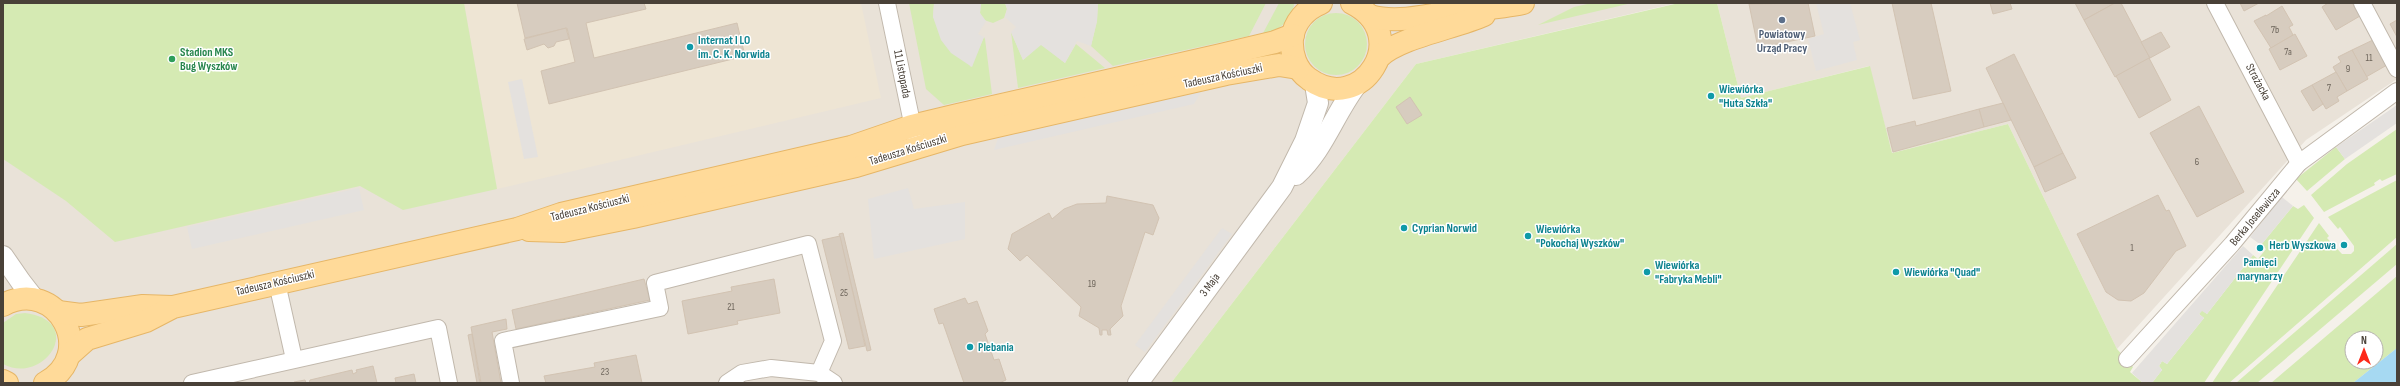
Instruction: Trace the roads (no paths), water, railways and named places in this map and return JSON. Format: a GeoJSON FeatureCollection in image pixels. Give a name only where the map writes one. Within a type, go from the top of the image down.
{"type":"FeatureCollection","features":[{"type":"Feature","properties":{"kind":"main road"},"geometry":{"type":"LineString","coordinates":[[1352,3],[1370,16],[1394,20],[1454,12],[1501,8],[1524,3]]}},
{"type":"Feature","properties":{"kind":"main road"},"geometry":{"type":"LineString","coordinates":[[1309,7],[1293,35],[1294,57],[1298,68],[1315,84],[1337,89],[1358,83],[1367,76],[1379,57],[1388,48],[1400,43],[1462,25],[1501,8]]}},
{"type":"Feature","properties":{"kind":"main road"},"geometry":{"type":"LineString","coordinates":[[1370,16],[1380,36],[1379,57]]}},
{"type":"Feature","properties":{"kind":"main road","name":"Tadeusza Kościuszki"},"geometry":{"type":"LineString","coordinates":[[69,355],[87,338],[146,321],[173,307],[517,229],[563,231],[633,217],[856,166],[915,136],[1275,42],[1293,35]]}},
{"type":"Feature","properties":{"kind":"main road","name":"Tadeusza Kościuszki"},"geometry":{"type":"LineString","coordinates":[[915,136],[1226,74],[1279,65],[1298,68]]}},
{"type":"Feature","properties":{"kind":"main road"},"geometry":{"type":"LineString","coordinates":[[3,305],[17,300],[35,300],[47,304],[58,312],[69,332],[69,355],[59,373],[49,382]]}},
{"type":"Feature","properties":{"kind":"main road","name":"Tadeusza Kościuszki"},"geometry":{"type":"LineString","coordinates":[[58,312],[81,315],[143,306],[173,307]]}},
{"type":"Feature","properties":{"kind":"street","name":"11 Listopada"},"geometry":{"type":"LineString","coordinates":[[887,3],[915,136]]}},
{"type":"Feature","properties":{"kind":"street","name":"Strażacka"},"geometry":{"type":"LineString","coordinates":[[2215,3],[2299,163]]}},
{"type":"Feature","properties":{"kind":"street"},"geometry":{"type":"LineString","coordinates":[[2362,3],[2397,69]]}},
{"type":"Feature","properties":{"kind":"street","name":"3 Maja"},"geometry":{"type":"LineString","coordinates":[[1282,187],[1302,169],[1323,142],[1348,96],[1358,83]]}},
{"type":"Feature","properties":{"kind":"street","name":"3 Maja"},"geometry":{"type":"LineString","coordinates":[[1138,383],[1282,187],[1305,141],[1318,103],[1315,84]]}},
{"type":"Feature","properties":{"kind":"street","name":"Berka Joselewicza"},"geometry":{"type":"LineString","coordinates":[[2127,359],[2232,244],[2299,163],[2397,92]]}},
{"type":"Feature","properties":{"kind":"street"},"geometry":{"type":"LineString","coordinates":[[511,383],[503,341],[660,308],[655,283],[808,244],[833,342],[819,373]]}},
{"type":"Feature","properties":{"kind":"street"},"geometry":{"type":"LineString","coordinates":[[3,256],[35,300]]}},
{"type":"Feature","properties":{"kind":"street"},"geometry":{"type":"LineString","coordinates":[[276,283],[294,359]]}},
{"type":"Feature","properties":{"kind":"street"},"geometry":{"type":"LineString","coordinates":[[197,382],[294,359],[438,328],[449,383]]}},
{"type":"Feature","properties":{"kind":"street"},"geometry":{"type":"LineString","coordinates":[[727,383],[742,373],[771,368],[819,373],[834,383]]}},
{"type":"Feature","properties":{"kind":"water"},"geometry":{"type":"Polygon","coordinates":[[[2397,348],[2397,383],[2353,383],[2369,370],[2384,370],[2384,358],[2397,348]]]}},
{"type":"Feature","properties":{"kind":"place","name":"Powiatowy Urząd Pracy"},"geometry":{"type":"Point","coordinates":[1782,20]}},
{"type":"Feature","properties":{"kind":"place","name":"Internat I LO im. C. K. Norwida"},"geometry":{"type":"Point","coordinates":[690,47]}},
{"type":"Feature","properties":{"kind":"place","name":"Stadion MKS Bug Wyszków"},"geometry":{"type":"Point","coordinates":[172,59]}},
{"type":"Feature","properties":{"kind":"place","name":"Wiewiórka \"Huta Szkła\""},"geometry":{"type":"Point","coordinates":[1711,96]}},
{"type":"Feature","properties":{"kind":"place","name":"Cyprian Norwid"},"geometry":{"type":"Point","coordinates":[1404,228]}},
{"type":"Feature","properties":{"kind":"place","name":"Wiewiórka \"Pokochaj Wyszków\""},"geometry":{"type":"Point","coordinates":[1528,236]}},
{"type":"Feature","properties":{"kind":"place","name":"Herb Wyszkowa"},"geometry":{"type":"Point","coordinates":[2344,245]}},
{"type":"Feature","properties":{"kind":"place","name":"Pamięci marynarzy"},"geometry":{"type":"Point","coordinates":[2260,248]}},
{"type":"Feature","properties":{"kind":"place","name":"Wiewiórka \"Fabryka Mebli\""},"geometry":{"type":"Point","coordinates":[1647,272]}},
{"type":"Feature","properties":{"kind":"place","name":"Wiewiórka \"Quad\""},"geometry":{"type":"Point","coordinates":[1896,272]}},
{"type":"Feature","properties":{"kind":"place","name":"Plebania"},"geometry":{"type":"Point","coordinates":[970,347]}}]}
